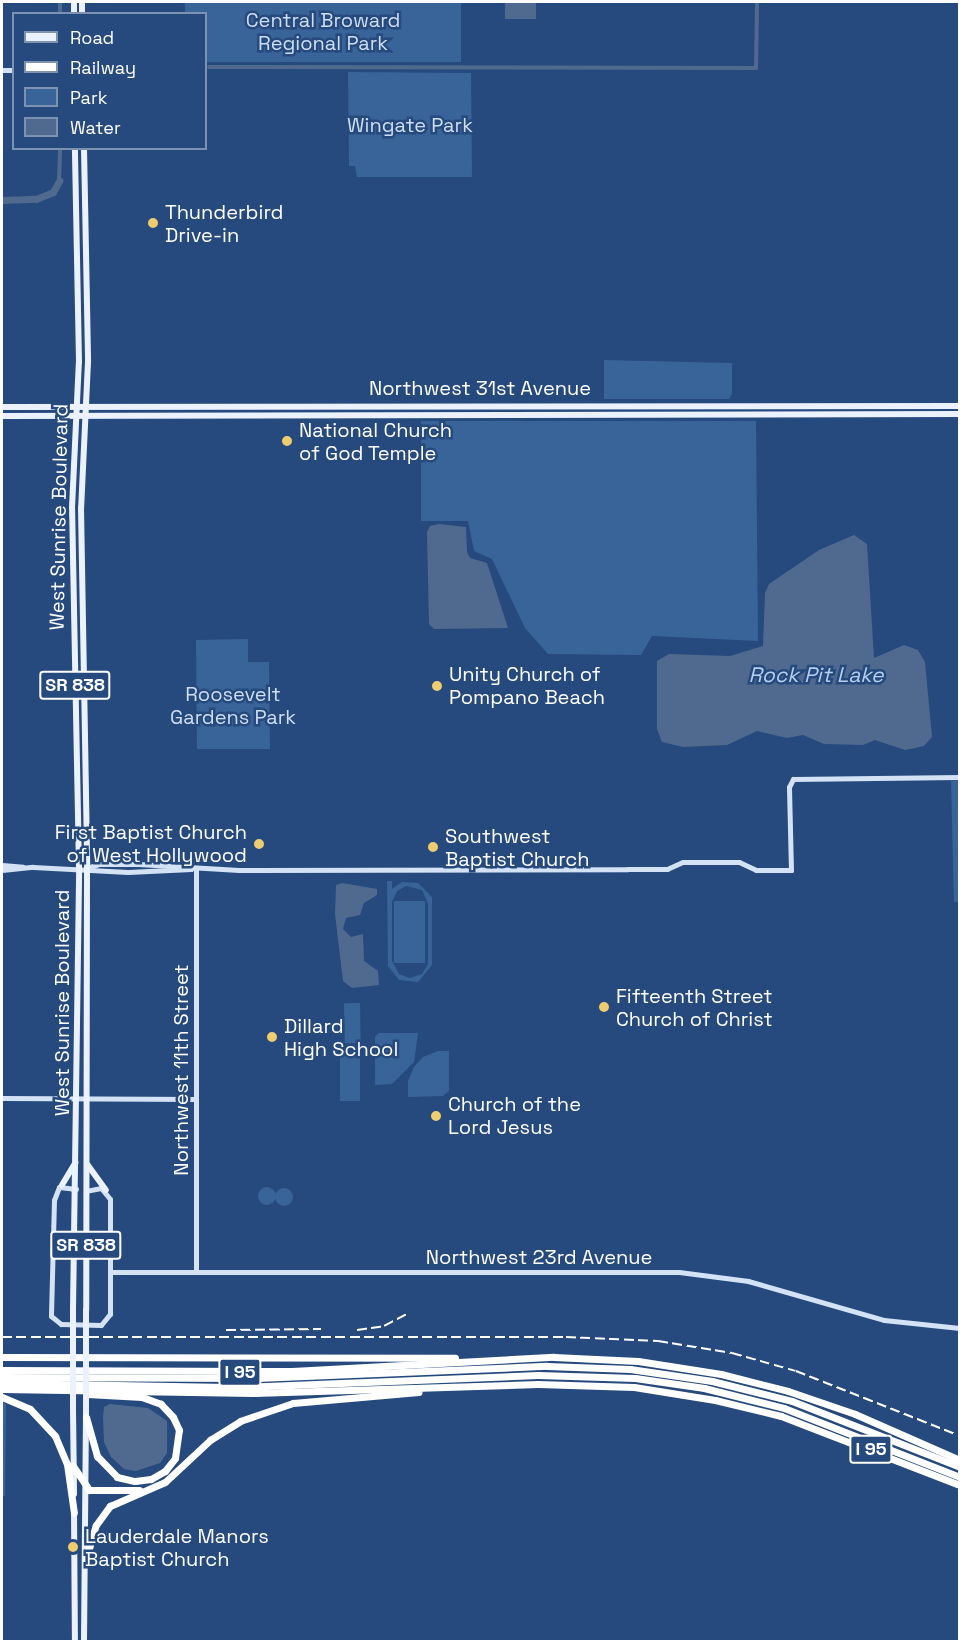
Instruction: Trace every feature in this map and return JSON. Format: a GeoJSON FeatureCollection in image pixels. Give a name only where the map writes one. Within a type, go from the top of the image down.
{"type":"FeatureCollection","features":[{"type":"Feature","properties":{"kind":"highway"},"geometry":{"type":"LineString","coordinates":[[2,1357],[138,1356],[478,1361]]}},
{"type":"Feature","properties":{"kind":"highway","name":"I 95"},"geometry":{"type":"LineString","coordinates":[[2,1370],[292,1371],[478,1361],[610,1359],[734,1377],[828,1404],[960,1460]]}},
{"type":"Feature","properties":{"kind":"highway"},"geometry":{"type":"LineString","coordinates":[[2,1377],[270,1378],[561,1366],[734,1377]]}},
{"type":"Feature","properties":{"kind":"highway"},"geometry":{"type":"LineString","coordinates":[[671,1374],[799,1404],[960,1467]]}},
{"type":"Feature","properties":{"kind":"highway"},"geometry":{"type":"LineString","coordinates":[[2,1383],[268,1387],[593,1375],[690,1386],[771,1404],[843,1428],[960,1478]]}},
{"type":"Feature","properties":{"kind":"highway"},"geometry":{"type":"LineString","coordinates":[[593,1375],[661,1390]]}},
{"type":"Feature","properties":{"kind":"highway","name":"I 95"},"geometry":{"type":"LineString","coordinates":[[2,1389],[268,1393],[558,1384],[661,1390],[728,1402],[794,1420],[960,1485]]}},
{"type":"Feature","properties":{"kind":"highway"},"geometry":{"type":"LineString","coordinates":[[86,1559],[94,1529],[103,1514],[122,1499],[148,1490],[169,1479],[216,1436],[263,1411],[300,1402],[448,1387]]}},
{"type":"Feature","properties":{"kind":"highway"},"geometry":{"type":"LineString","coordinates":[[64,1390],[142,1397],[157,1402],[177,1425],[180,1439],[175,1458],[165,1471],[151,1479],[130,1481],[117,1477],[97,1456],[86,1413]]}},
{"type":"Feature","properties":{"kind":"highway"},"geometry":{"type":"LineString","coordinates":[[2,1397],[30,1409],[56,1436],[67,1464],[74,1514]]}},
{"type":"Feature","properties":{"kind":"highway"},"geometry":{"type":"LineString","coordinates":[[74,1466],[86,1489],[148,1490]]}},
{"type":"Feature","properties":{"kind":"main road","name":"West Sunrise Boulevard"},"geometry":{"type":"LineString","coordinates":[[75,150],[76,405],[73,578],[79,868],[77,1190],[72,1356],[75,1641]]}},
{"type":"Feature","properties":{"kind":"main road","name":"West Sunrise Boulevard"},"geometry":{"type":"LineString","coordinates":[[84,150],[86,414],[81,581],[87,868],[87,1356],[84,1641]]}},
{"type":"Feature","properties":{"kind":"main road","name":"Northwest 31st Avenue"},"geometry":{"type":"LineString","coordinates":[[2,407],[736,404],[960,406]]}},
{"type":"Feature","properties":{"kind":"main road"},"geometry":{"type":"LineString","coordinates":[[726,412],[736,404]]}},
{"type":"Feature","properties":{"kind":"main road"},"geometry":{"type":"LineString","coordinates":[[348,413],[362,405]]}},
{"type":"Feature","properties":{"kind":"main road","name":"Northwest 31st Avenue"},"geometry":{"type":"LineString","coordinates":[[2,416],[726,412],[960,414]]}},
{"type":"Feature","properties":{"kind":"main road"},"geometry":{"type":"LineString","coordinates":[[73,566],[81,581]]}},
{"type":"Feature","properties":{"kind":"main road"},"geometry":{"type":"LineString","coordinates":[[73,578],[81,590]]}},
{"type":"Feature","properties":{"kind":"main road"},"geometry":{"type":"LineString","coordinates":[[75,708],[79,717],[80,745],[85,753]]}},
{"type":"Feature","properties":{"kind":"main road"},"geometry":{"type":"LineString","coordinates":[[62,1185],[77,1157]]}},
{"type":"Feature","properties":{"kind":"main road"},"geometry":{"type":"LineString","coordinates":[[86,1162],[106,1190]]}},
{"type":"Feature","properties":{"kind":"street"},"geometry":{"type":"LineString","coordinates":[[2,865],[79,868],[99,864],[138,864],[195,868],[667,869],[679,863],[739,862],[756,870],[791,870],[789,787],[793,779],[960,777]]}},
{"type":"Feature","properties":{"kind":"street"},"geometry":{"type":"LineString","coordinates":[[2,870],[23,867]]}},
{"type":"Feature","properties":{"kind":"street","name":"Northwest 11th Street"},"geometry":{"type":"LineString","coordinates":[[195,868],[196,1271]]}},
{"type":"Feature","properties":{"kind":"street"},"geometry":{"type":"LineString","coordinates":[[2,1098],[196,1098]]}},
{"type":"Feature","properties":{"kind":"street"},"geometry":{"type":"LineString","coordinates":[[77,1190],[62,1185],[54,1200],[53,1320],[62,1324],[105,1323],[110,1314],[111,1203],[106,1190],[95,1187],[86,1191]]}},
{"type":"Feature","properties":{"kind":"street","name":"Northwest 23rd Avenue"},"geometry":{"type":"LineString","coordinates":[[111,1272],[679,1272],[748,1281],[884,1320],[960,1328]]}},
{"type":"Feature","properties":{"kind":"green space","name":"Central Broward Regional Park"},"geometry":{"type":"Polygon","coordinates":[[[185,2],[461,2],[461,62],[207,62],[207,12],[185,12],[185,2]]]}},
{"type":"Feature","properties":{"kind":"green space","name":"Wingate Park"},"geometry":{"type":"Polygon","coordinates":[[[348,72],[471,73],[472,177],[357,177],[355,166],[349,166],[348,72]]]}},
{"type":"Feature","properties":{"kind":"green space"},"geometry":{"type":"Polygon","coordinates":[[[604,360],[732,363],[732,394],[729,399],[604,399],[604,360]]]}},
{"type":"Feature","properties":{"kind":"green space"},"geometry":{"type":"Polygon","coordinates":[[[421,421],[756,421],[758,641],[652,636],[641,655],[548,654],[525,628],[492,559],[474,551],[468,521],[421,521],[421,421]]]}},
{"type":"Feature","properties":{"kind":"green space","name":"Roosevelt Gardens Park"},"geometry":{"type":"Polygon","coordinates":[[[248,639],[248,662],[269,662],[270,749],[197,749],[196,640],[248,639]]]}},
{"type":"Feature","properties":{"kind":"green space"},"geometry":{"type":"Polygon","coordinates":[[[959,780],[959,902],[954,902],[951,781],[959,780]]]}},
{"type":"Feature","properties":{"kind":"green space"},"geometry":{"type":"Polygon","coordinates":[[[387,881],[392,881],[392,889],[402,882],[418,883],[432,897],[432,965],[418,982],[399,980],[388,966],[387,881]],[[406,886],[397,891],[392,902],[392,961],[399,974],[410,978],[422,974],[428,964],[428,904],[422,890],[406,886]]]}},
{"type":"Feature","properties":{"kind":"green space"},"geometry":{"type":"Polygon","coordinates":[[[394,901],[425,901],[425,963],[394,963],[394,901]]]}},
{"type":"Feature","properties":{"kind":"green space"},"geometry":{"type":"Polygon","coordinates":[[[344,1003],[360,1003],[361,1043],[345,1043],[344,1003]]]}},
{"type":"Feature","properties":{"kind":"green space"},"geometry":{"type":"Polygon","coordinates":[[[379,1033],[418,1033],[414,1062],[392,1084],[375,1085],[375,1037],[379,1033]]]}},
{"type":"Feature","properties":{"kind":"green space"},"geometry":{"type":"Polygon","coordinates":[[[438,1051],[449,1051],[449,1091],[443,1096],[408,1097],[408,1081],[414,1067],[423,1057],[438,1051]]]}},
{"type":"Feature","properties":{"kind":"green space"},"geometry":{"type":"Polygon","coordinates":[[[340,1053],[360,1053],[360,1101],[340,1101],[340,1053]]]}},
{"type":"Feature","properties":{"kind":"green space"},"geometry":{"type":"Polygon","coordinates":[[[263,1187],[271,1187],[276,1192],[274,1203],[263,1205],[258,1200],[258,1192],[263,1187]]]}},
{"type":"Feature","properties":{"kind":"green space"},"geometry":{"type":"Polygon","coordinates":[[[280,1188],[288,1188],[293,1193],[291,1204],[280,1206],[275,1201],[275,1193],[280,1188]]]}},
{"type":"Feature","properties":{"kind":"green space"},"geometry":{"type":"Polygon","coordinates":[[[2,1401],[6,1405],[5,1496],[2,1496],[2,1401]]]}},
{"type":"Feature","properties":{"kind":"water"},"geometry":{"type":"Polygon","coordinates":[[[505,2],[536,2],[536,19],[505,19],[505,2]]]}},
{"type":"Feature","properties":{"kind":"water"},"geometry":{"type":"Polygon","coordinates":[[[439,524],[466,527],[467,552],[470,558],[487,563],[508,628],[434,629],[429,624],[427,532],[430,526],[439,524]]]}},
{"type":"Feature","properties":{"kind":"water","name":"Rock Pit Lake"},"geometry":{"type":"Polygon","coordinates":[[[854,535],[867,544],[874,658],[904,645],[918,650],[925,662],[932,737],[924,746],[905,750],[875,740],[863,745],[824,744],[803,735],[787,738],[757,731],[727,745],[683,747],[662,742],[657,729],[657,661],[669,654],[730,656],[763,646],[765,593],[769,584],[819,550],[854,535]]]}},
{"type":"Feature","properties":{"kind":"water"},"geometry":{"type":"Polygon","coordinates":[[[342,883],[377,889],[377,895],[364,903],[360,915],[346,918],[343,929],[351,937],[363,934],[364,961],[378,971],[379,985],[352,988],[343,981],[335,914],[336,885],[342,883]]]}},
{"type":"Feature","properties":{"kind":"water"},"geometry":{"type":"Polygon","coordinates":[[[110,1404],[148,1408],[167,1421],[167,1453],[160,1463],[136,1471],[124,1469],[111,1457],[104,1442],[103,1417],[104,1407],[110,1404]]]}},
{"type":"Feature","properties":{"kind":"waterway"},"geometry":{"type":"LineString","coordinates":[[60,2],[60,12]]}},
{"type":"Feature","properties":{"kind":"waterway"},"geometry":{"type":"LineString","coordinates":[[209,67],[756,68],[757,2]]}},
{"type":"Feature","properties":{"kind":"waterway"},"geometry":{"type":"LineString","coordinates":[[59,181],[60,150]]}},
{"type":"Feature","properties":{"kind":"waterway"},"geometry":{"type":"LineString","coordinates":[[2,200],[36,199],[53,192],[59,181]]}},
{"type":"Feature","properties":{"kind":"railway"},"geometry":{"type":"LineString","coordinates":[[357,1330],[384,1326],[408,1313]]}},
{"type":"Feature","properties":{"kind":"railway"},"geometry":{"type":"LineString","coordinates":[[226,1330],[321,1329]]}},
{"type":"Feature","properties":{"kind":"railway"},"geometry":{"type":"LineString","coordinates":[[2,1337],[566,1337],[658,1341],[732,1353],[796,1371],[960,1436]]}},
{"type":"Feature","properties":{"kind":"place","name":"Thunderbird Drive-in"},"geometry":{"type":"Point","coordinates":[153,223]}},
{"type":"Feature","properties":{"kind":"place","name":"National Church of God Temple"},"geometry":{"type":"Point","coordinates":[287,441]}},
{"type":"Feature","properties":{"kind":"place","name":"Unity Church of Pompano Beach"},"geometry":{"type":"Point","coordinates":[437,686]}},
{"type":"Feature","properties":{"kind":"place","name":"First Baptist Church of West Hollywood"},"geometry":{"type":"Point","coordinates":[259,844]}},
{"type":"Feature","properties":{"kind":"place","name":"Southwest Baptist Church"},"geometry":{"type":"Point","coordinates":[433,847]}},
{"type":"Feature","properties":{"kind":"place","name":"Fifteenth Street Church of Christ"},"geometry":{"type":"Point","coordinates":[604,1007]}},
{"type":"Feature","properties":{"kind":"place","name":"Dillard High School"},"geometry":{"type":"Point","coordinates":[272,1037]}},
{"type":"Feature","properties":{"kind":"place","name":"Church of the Lord Jesus"},"geometry":{"type":"Point","coordinates":[436,1116]}},
{"type":"Feature","properties":{"kind":"place","name":"Lauderdale Manors Baptist Church"},"geometry":{"type":"Point","coordinates":[73,1547]}}]}
